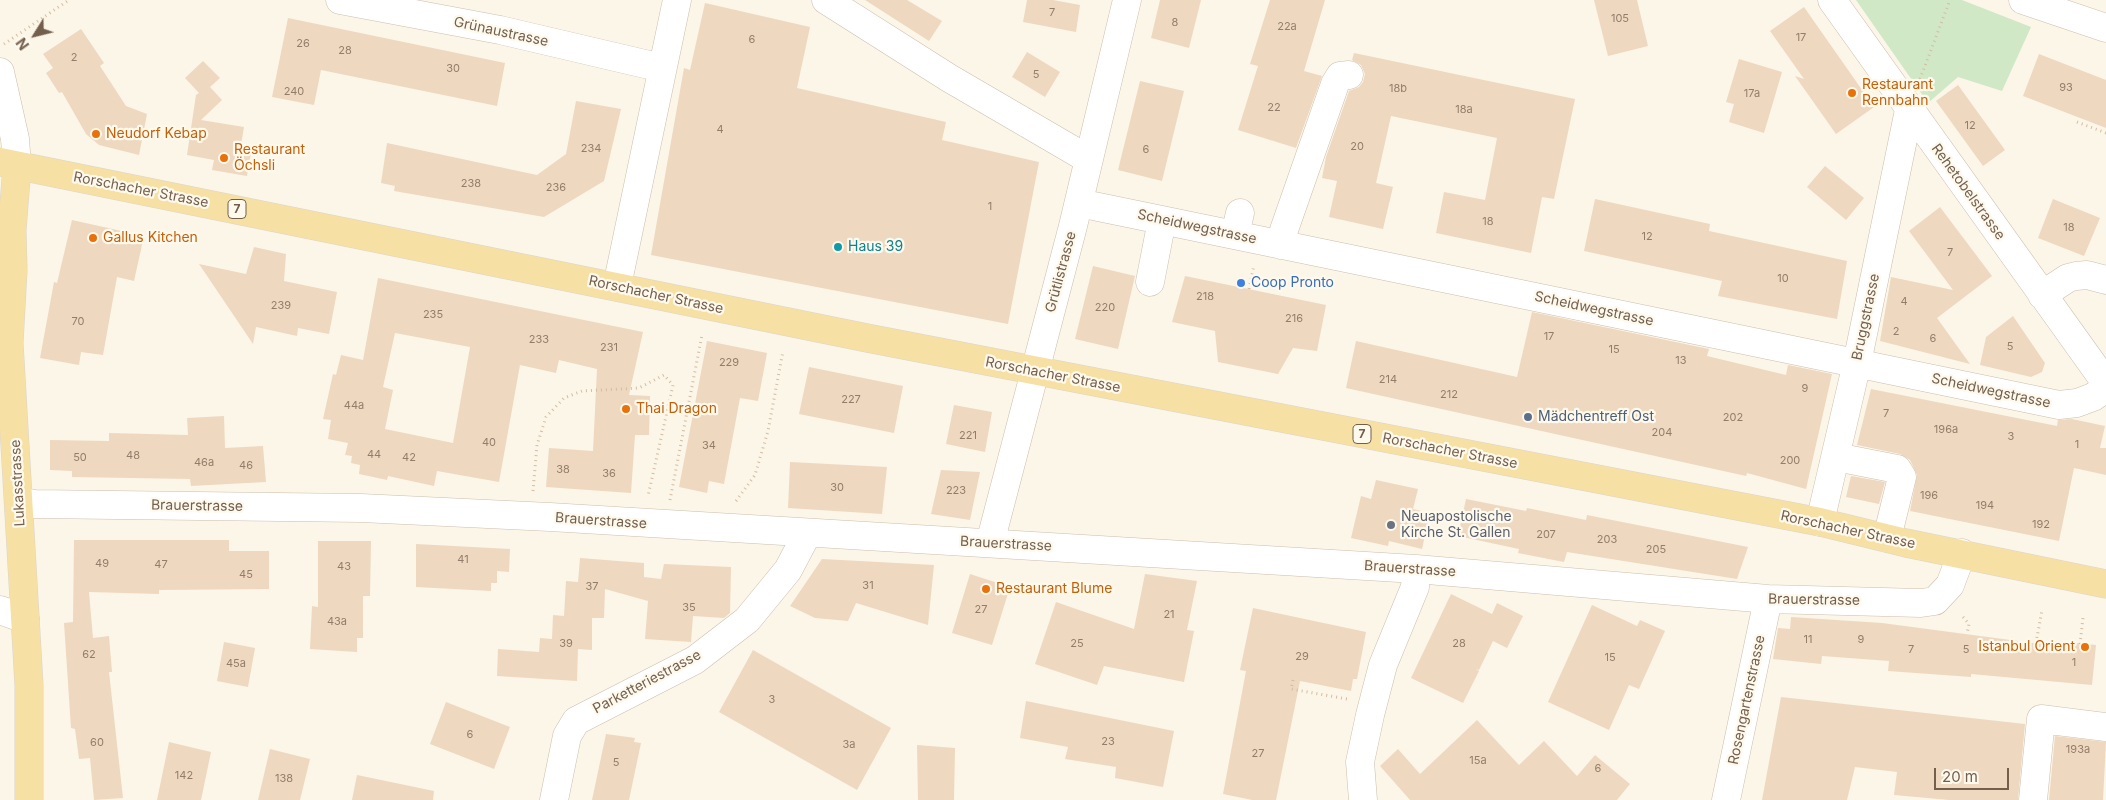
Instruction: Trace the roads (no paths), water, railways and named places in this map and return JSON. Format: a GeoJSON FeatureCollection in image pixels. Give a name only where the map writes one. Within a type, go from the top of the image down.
{"type":"FeatureCollection","features":[{"type":"Feature","properties":{"kind":"main road","name":"Rorschacher Strasse"},"geometry":{"type":"LineString","coordinates":[[8,164],[1036,371],[1820,522],[2106,584]]}},
{"type":"Feature","properties":{"kind":"main road","name":"Lukasstrasse"},"geometry":{"type":"LineString","coordinates":[[8,164],[5,323],[13,497],[25,618],[29,685],[29,800]]}},
{"type":"Feature","properties":{"kind":"street","name":"Grünaustrasse"},"geometry":{"type":"LineString","coordinates":[[340,0],[500,30],[662,68]]}},
{"type":"Feature","properties":{"kind":"street"},"geometry":{"type":"LineString","coordinates":[[617,286],[677,0]]}},
{"type":"Feature","properties":{"kind":"street"},"geometry":{"type":"LineString","coordinates":[[826,0],[949,78],[1088,159]]}},
{"type":"Feature","properties":{"kind":"street","name":"Grütlistrasse"},"geometry":{"type":"LineString","coordinates":[[990,543],[1079,203],[1127,0]]}},
{"type":"Feature","properties":{"kind":"street","name":"Rehetobelstrasse"},"geometry":{"type":"LineString","coordinates":[[1832,0],[2106,383]]}},
{"type":"Feature","properties":{"kind":"street"},"geometry":{"type":"LineString","coordinates":[[2023,0],[2106,28]]}},
{"type":"Feature","properties":{"kind":"street"},"geometry":{"type":"LineString","coordinates":[[0,72],[14,132],[8,164]]}},
{"type":"Feature","properties":{"kind":"street"},"geometry":{"type":"LineString","coordinates":[[1281,245],[1284,230],[1334,84],[1340,76],[1349,75]]}},
{"type":"Feature","properties":{"kind":"street","name":"Bruggstrasse"},"geometry":{"type":"LineString","coordinates":[[1820,522],[1857,363],[1909,110]]}},
{"type":"Feature","properties":{"kind":"street","name":"Scheidwegstrasse"},"geometry":{"type":"LineString","coordinates":[[1079,203],[1162,220],[1238,224],[1281,245],[2059,405],[2077,403],[2093,397],[2106,388]]}},
{"type":"Feature","properties":{"kind":"street"},"geometry":{"type":"LineString","coordinates":[[1150,282],[1162,220]]}},
{"type":"Feature","properties":{"kind":"street"},"geometry":{"type":"LineString","coordinates":[[2042,295],[2068,278],[2087,275],[2106,280]]}},
{"type":"Feature","properties":{"kind":"street"},"geometry":{"type":"LineString","coordinates":[[1836,457],[1897,469],[1902,477],[1887,538]]}},
{"type":"Feature","properties":{"kind":"street","name":"Brauerstrasse"},"geometry":{"type":"LineString","coordinates":[[13,497],[34,504],[362,508],[534,516],[807,534],[990,543],[1416,569],[1768,599],[1920,603],[1935,601],[1950,585],[1962,553]]}},
{"type":"Feature","properties":{"kind":"street","name":"Parketteriestrasse"},"geometry":{"type":"LineString","coordinates":[[554,800],[567,736],[576,721],[695,660],[747,620],[788,570],[807,534]]}},
{"type":"Feature","properties":{"kind":"street"},"geometry":{"type":"LineString","coordinates":[[1363,800],[1360,762],[1372,704],[1383,665],[1415,587],[1416,569]]}},
{"type":"Feature","properties":{"kind":"street","name":"Rosengartenstrasse"},"geometry":{"type":"LineString","coordinates":[[1726,800],[1768,599]]}},
{"type":"Feature","properties":{"kind":"street"},"geometry":{"type":"LineString","coordinates":[[0,610],[25,618]]}},
{"type":"Feature","properties":{"kind":"street"},"geometry":{"type":"LineString","coordinates":[[2033,800],[2041,719],[2106,727]]}},
{"type":"Feature","properties":{"kind":"place","name":"Restaurant Rennbahn"},"geometry":{"type":"Point","coordinates":[1852,93]}},
{"type":"Feature","properties":{"kind":"place","name":"Neudorf Kebap"},"geometry":{"type":"Point","coordinates":[96,134]}},
{"type":"Feature","properties":{"kind":"place","name":"Restaurant Öchsli"},"geometry":{"type":"Point","coordinates":[224,158]}},
{"type":"Feature","properties":{"kind":"place","name":"Gallus Kitchen"},"geometry":{"type":"Point","coordinates":[93,238]}},
{"type":"Feature","properties":{"kind":"place","name":"Haus 39"},"geometry":{"type":"Point","coordinates":[838,247]}},
{"type":"Feature","properties":{"kind":"place","name":"Coop Pronto"},"geometry":{"type":"Point","coordinates":[1241,283]}},
{"type":"Feature","properties":{"kind":"place","name":"Thai Dragon"},"geometry":{"type":"Point","coordinates":[626,409]}},
{"type":"Feature","properties":{"kind":"place","name":"Mädchentreff Ost"},"geometry":{"type":"Point","coordinates":[1528,417]}},
{"type":"Feature","properties":{"kind":"place","name":"Neuapostolische Kirche St. Gallen"},"geometry":{"type":"Point","coordinates":[1391,525]}},
{"type":"Feature","properties":{"kind":"place","name":"Restaurant Blume"},"geometry":{"type":"Point","coordinates":[986,589]}},
{"type":"Feature","properties":{"kind":"place","name":"Istanbul Orient"},"geometry":{"type":"Point","coordinates":[2085,647]}}]}
